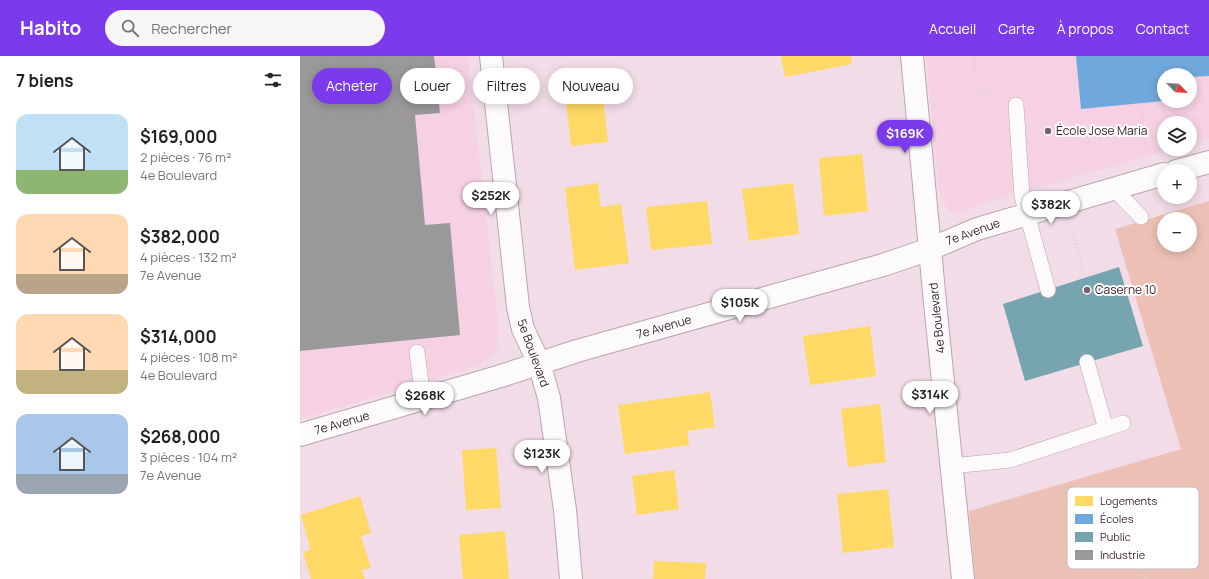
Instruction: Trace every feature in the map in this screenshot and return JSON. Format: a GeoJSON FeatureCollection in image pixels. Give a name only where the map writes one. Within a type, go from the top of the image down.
{"type":"FeatureCollection","features":[{"type":"Feature","properties":{"kind":"street","name":"5e Boulevard"},"geometry":{"type":"LineString","coordinates":[[491,56],[518,307],[523,329],[539,363],[549,398],[565,510],[571,579]]}},
{"type":"Feature","properties":{"kind":"street","name":"4e Boulevard"},"geometry":{"type":"LineString","coordinates":[[912,56],[963,579]]}},
{"type":"Feature","properties":{"kind":"street"},"geometry":{"type":"LineString","coordinates":[[1197,165],[1209,162]]}},
{"type":"Feature","properties":{"kind":"street","name":"7e Avenue"},"geometry":{"type":"LineString","coordinates":[[300,435],[539,363],[883,265],[977,229],[1157,176]]}},
{"type":"Feature","properties":{"kind":"lane"},"geometry":{"type":"LineString","coordinates":[[1016,104],[1022,196],[1048,290]]}},
{"type":"Feature","properties":{"kind":"lane"},"geometry":{"type":"LineString","coordinates":[[1114,189],[1141,217]]}},
{"type":"Feature","properties":{"kind":"lane"},"geometry":{"type":"LineString","coordinates":[[417,352],[423,399]]}},
{"type":"Feature","properties":{"kind":"lane"},"geometry":{"type":"LineString","coordinates":[[1087,362],[1106,429]]}},
{"type":"Feature","properties":{"kind":"lane"},"geometry":{"type":"LineString","coordinates":[[952,466],[1010,460],[1123,423]]}},
{"type":"Feature","properties":{"kind":"path"},"geometry":{"type":"LineString","coordinates":[[974,56],[977,96],[1015,94],[1016,104]]}},
{"type":"Feature","properties":{"kind":"path"},"geometry":{"type":"LineString","coordinates":[[1141,103],[1146,158]]}},
{"type":"Feature","properties":{"kind":"path"},"geometry":{"type":"LineString","coordinates":[[1063,203],[1085,278]]}},
{"type":"Feature","properties":{"kind":"path"},"geometry":{"type":"LineString","coordinates":[[300,535],[306,533]]}},
{"type":"Feature","properties":{"kind":"path"},"geometry":{"type":"LineString","coordinates":[[300,569],[308,567]]}},
{"type":"Feature","properties":{"kind":"path"},"geometry":{"type":"LineString","coordinates":[[1138,575],[1148,579]]}},
{"type":"Feature","properties":{"kind":"shaded area"},"geometry":{"type":"Polygon","coordinates":[[[300,56],[468,56],[499,332],[497,348],[489,358],[477,366],[300,419],[300,56]]]}},
{"type":"Feature","properties":{"kind":"shaded area","name":"École Jose Maria"},"geometry":{"type":"Polygon","coordinates":[[[926,56],[1209,56],[1209,138],[1197,142],[1197,116],[1157,116],[1157,154],[990,201],[959,212],[951,212],[945,205],[939,191],[926,56]]]}},
{"type":"Feature","properties":{"kind":"shaded area"},"geometry":{"type":"Polygon","coordinates":[[[1209,201],[1209,579],[975,579],[969,511],[1181,449],[1115,229],[1157,216],[1157,252],[1197,252],[1197,212],[1172,212],[1209,201]]]}},
{"type":"Feature","properties":{"kind":"building: Logements"},"geometry":{"type":"Polygon","coordinates":[[[781,56],[851,56],[852,64],[785,77],[781,56]]]}},
{"type":"Feature","properties":{"kind":"building: Logements"},"geometry":{"type":"Polygon","coordinates":[[[566,104],[604,104],[608,142],[571,146],[566,104]]]}},
{"type":"Feature","properties":{"kind":"building: Logements"},"geometry":{"type":"Polygon","coordinates":[[[862,154],[868,211],[824,216],[819,158],[862,154]]]}},
{"type":"Feature","properties":{"kind":"building: Logements"},"geometry":{"type":"Polygon","coordinates":[[[598,183],[601,207],[621,204],[629,263],[575,270],[565,188],[598,183]]]}},
{"type":"Feature","properties":{"kind":"building: Logements"},"geometry":{"type":"Polygon","coordinates":[[[793,183],[799,234],[749,241],[742,189],[793,183]]]}},
{"type":"Feature","properties":{"kind":"building: Logements"},"geometry":{"type":"Polygon","coordinates":[[[707,201],[712,244],[651,250],[646,207],[707,201]]]}},
{"type":"Feature","properties":{"kind":"building: Logements"},"geometry":{"type":"Polygon","coordinates":[[[870,326],[876,376],[810,385],[803,336],[870,326]]]}},
{"type":"Feature","properties":{"kind":"building: Logements"},"geometry":{"type":"Polygon","coordinates":[[[710,392],[715,427],[687,431],[689,445],[625,454],[618,405],[710,392]]]}},
{"type":"Feature","properties":{"kind":"building: Logements"},"geometry":{"type":"Polygon","coordinates":[[[880,404],[886,462],[848,467],[841,409],[880,404]]]}},
{"type":"Feature","properties":{"kind":"building: Logements"},"geometry":{"type":"Polygon","coordinates":[[[496,448],[501,508],[466,510],[462,450],[496,448]]]}},
{"type":"Feature","properties":{"kind":"building: Logements"},"geometry":{"type":"Polygon","coordinates":[[[674,470],[679,509],[637,515],[632,476],[674,470]]]}},
{"type":"Feature","properties":{"kind":"building: Logements"},"geometry":{"type":"Polygon","coordinates":[[[888,489],[894,547],[843,553],[837,494],[888,489]]]}},
{"type":"Feature","properties":{"kind":"building: Logements"},"geometry":{"type":"Polygon","coordinates":[[[360,496],[371,533],[361,536],[371,568],[362,570],[365,579],[311,579],[303,552],[311,550],[301,515],[360,496]]]}},
{"type":"Feature","properties":{"kind":"building: Logements"},"geometry":{"type":"Polygon","coordinates":[[[505,531],[509,579],[463,579],[459,535],[505,531]]]}},
{"type":"Feature","properties":{"kind":"building: Logements"},"geometry":{"type":"Polygon","coordinates":[[[654,561],[706,563],[705,579],[653,579],[654,561]]]}},
{"type":"Feature","properties":{"kind":"building: Écoles"},"geometry":{"type":"Polygon","coordinates":[[[1076,56],[1209,56],[1209,76],[1197,77],[1197,68],[1157,68],[1157,102],[1081,109],[1076,56]]]}},
{"type":"Feature","properties":{"kind":"building: Public"},"geometry":{"type":"Polygon","coordinates":[[[1119,267],[1143,346],[1025,381],[1003,304],[1119,267]]]}},
{"type":"Feature","properties":{"kind":"building: Industrie"},"geometry":{"type":"Polygon","coordinates":[[[300,56],[434,56],[435,68],[400,68],[400,104],[439,104],[440,113],[415,115],[425,225],[450,223],[460,335],[300,351],[300,56]]]}},
{"type":"Feature","properties":{"kind":"place","name":"École Jose Maria"},"geometry":{"type":"Point","coordinates":[1048,131]}},
{"type":"Feature","properties":{"kind":"place","name":"Caserne 10"},"geometry":{"type":"Point","coordinates":[1087,290]}}]}
